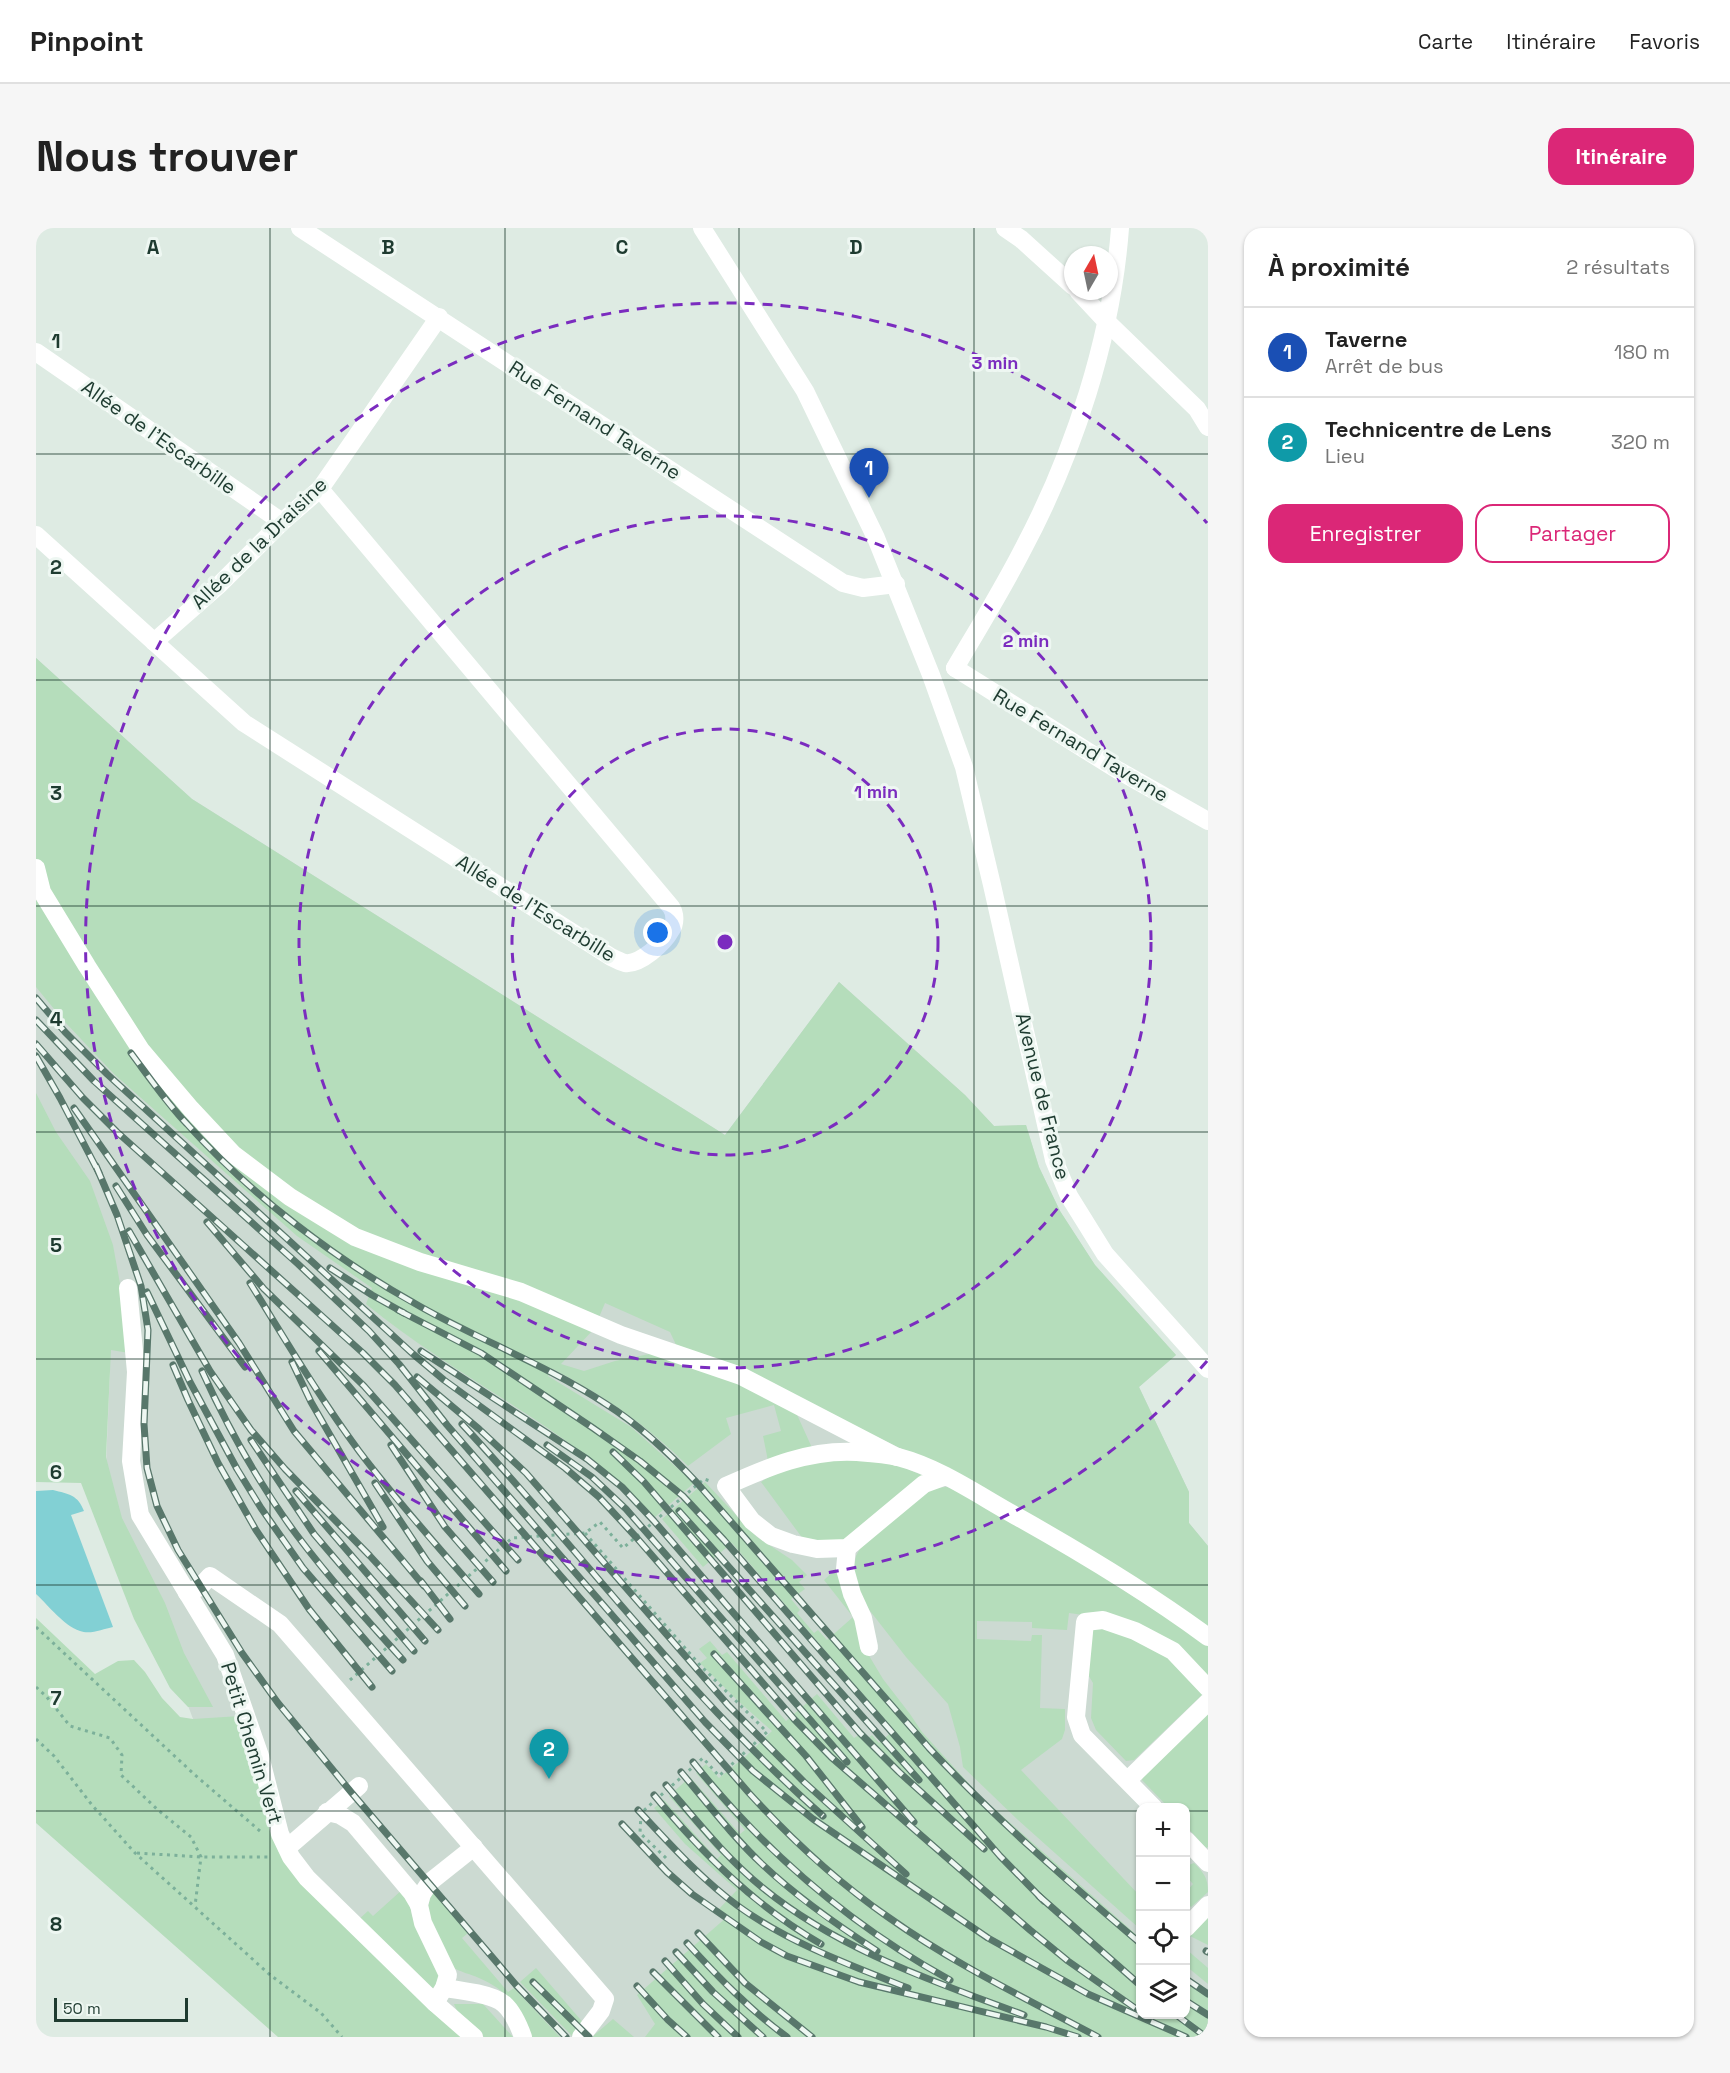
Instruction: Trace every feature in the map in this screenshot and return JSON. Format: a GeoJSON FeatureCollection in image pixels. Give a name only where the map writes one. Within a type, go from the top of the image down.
{"type":"FeatureCollection","features":[{"type":"Feature","properties":{"kind":"street","name":"Rue Fernand Taverne"},"geometry":{"type":"LineString","coordinates":[[300,228],[843,583],[863,588],[896,584]]}},
{"type":"Feature","properties":{"kind":"street","name":"Avenue de France"},"geometry":{"type":"LineString","coordinates":[[702,228],[805,391],[861,505],[896,584],[931,675],[964,767],[1054,1160],[1068,1196],[1105,1254],[1208,1369]]}},
{"type":"Feature","properties":{"kind":"street"},"geometry":{"type":"LineString","coordinates":[[1005,228],[1021,239],[1064,278]]}},
{"type":"Feature","properties":{"kind":"street"},"geometry":{"type":"LineString","coordinates":[[931,675],[955,668],[1023,550],[1050,494],[1073,439],[1106,321],[1118,260],[1120,228]]}},
{"type":"Feature","properties":{"kind":"street"},"geometry":{"type":"LineString","coordinates":[[1086,300],[1197,409],[1208,427]]}},
{"type":"Feature","properties":{"kind":"street","name":"Allée de la Draisine"},"geometry":{"type":"LineString","coordinates":[[154,642],[220,584],[282,522],[320,489],[439,317]]}},
{"type":"Feature","properties":{"kind":"street","name":"Allée de l'Escarbille"},"geometry":{"type":"LineString","coordinates":[[36,352],[282,522]]}},
{"type":"Feature","properties":{"kind":"street","name":"Allée de l'Escarbille"},"geometry":{"type":"LineString","coordinates":[[36,535],[244,723],[611,957],[624,963],[638,962],[645,958],[671,930],[675,913],[671,907],[320,489]]}},
{"type":"Feature","properties":{"kind":"street","name":"Rue Fernand Taverne"},"geometry":{"type":"LineString","coordinates":[[955,668],[1116,769],[1208,821]]}},
{"type":"Feature","properties":{"kind":"street"},"geometry":{"type":"LineString","coordinates":[[36,868],[42,892],[141,1050],[232,1154],[290,1197],[355,1237],[420,1262],[521,1292],[621,1335],[741,1376],[897,1457],[946,1476],[1065,1543],[1208,1637]]}},
{"type":"Feature","properties":{"kind":"street","name":"Petit Chemin Vert"},"geometry":{"type":"LineString","coordinates":[[128,1288],[136,1372],[131,1461],[140,1515],[225,1655],[260,1756],[280,1834],[289,1853],[307,1878],[440,1995],[474,2037]]}},
{"type":"Feature","properties":{"kind":"street"},"geometry":{"type":"LineString","coordinates":[[897,1457],[855,1452],[812,1454],[765,1469],[726,1486],[752,1521],[771,1536],[793,1544],[818,1549],[847,1548],[924,1485],[946,1476]]}},
{"type":"Feature","properties":{"kind":"street"},"geometry":{"type":"LineString","coordinates":[[847,1548],[844,1569],[863,1618],[869,1647]]}},
{"type":"Feature","properties":{"kind":"street"},"geometry":{"type":"LineString","coordinates":[[188,1593],[200,1587],[210,1576],[280,1624],[339,1690],[605,2000],[601,2011],[581,2037]]}},
{"type":"Feature","properties":{"kind":"street"},"geometry":{"type":"LineString","coordinates":[[1149,1803],[1082,1735],[1076,1717],[1084,1622],[1103,1620],[1135,1631],[1164,1646],[1173,1652],[1208,1688]]}},
{"type":"Feature","properties":{"kind":"street"},"geometry":{"type":"LineString","coordinates":[[1128,1780],[1208,1702]]}},
{"type":"Feature","properties":{"kind":"street"},"geometry":{"type":"LineString","coordinates":[[289,1853],[327,1812],[359,1786]]}},
{"type":"Feature","properties":{"kind":"street"},"geometry":{"type":"LineString","coordinates":[[327,1812],[340,1815],[353,1823],[412,1893],[419,1905],[423,1923],[448,1975],[440,1995],[474,1992],[503,2003],[518,2024],[523,2037]]}},
{"type":"Feature","properties":{"kind":"street"},"geometry":{"type":"LineString","coordinates":[[1190,1845],[1208,1863]]}},
{"type":"Feature","properties":{"kind":"street"},"geometry":{"type":"LineString","coordinates":[[419,1905],[422,1894],[430,1882],[474,1847]]}},
{"type":"Feature","properties":{"kind":"street"},"geometry":{"type":"LineString","coordinates":[[1190,1923],[1208,1905]]}},
{"type":"Feature","properties":{"kind":"path"},"geometry":{"type":"LineString","coordinates":[[339,1690],[512,1538],[585,1533],[600,1522],[623,1548],[704,1479],[726,1486]]}},
{"type":"Feature","properties":{"kind":"path"},"geometry":{"type":"LineString","coordinates":[[585,1533],[699,1664],[767,1732],[719,1776],[703,1758],[641,1813],[640,1833],[666,1858]]}},
{"type":"Feature","properties":{"kind":"path"},"geometry":{"type":"LineString","coordinates":[[36,1627],[195,1775],[265,1835]]}},
{"type":"Feature","properties":{"kind":"path"},"geometry":{"type":"LineString","coordinates":[[36,1687],[70,1725],[110,1738],[123,1755],[122,1775],[158,1810],[191,1837],[201,1857],[195,1906]]}},
{"type":"Feature","properties":{"kind":"path"},"geometry":{"type":"LineString","coordinates":[[36,1739],[54,1756],[92,1805],[135,1852],[269,1974],[321,2013],[342,2037]]}},
{"type":"Feature","properties":{"kind":"path"},"geometry":{"type":"LineString","coordinates":[[135,1852],[201,1857],[289,1853]]}},
{"type":"Feature","properties":{"kind":"shaded area"},"geometry":{"type":"Polygon","coordinates":[[[36,658],[192,799],[725,1135],[839,982],[965,1095],[994,1126],[1026,1125],[1039,1167],[1060,1211],[1095,1265],[1176,1355],[1139,1387],[1189,1492],[1189,1523],[1208,1546],[1208,2037],[474,2037],[219,1787],[105,1488],[110,1370],[36,1235],[36,658]]]}},
{"type":"Feature","properties":{"kind":"green space"},"geometry":{"type":"Polygon","coordinates":[[[36,658],[192,799],[725,1135],[839,982],[965,1095],[994,1126],[1026,1125],[1039,1167],[1060,1211],[1095,1265],[1176,1355],[1139,1387],[1189,1492],[1189,1523],[1208,1546],[1208,1630],[1136,1581],[1035,1518],[951,1473],[746,1373],[678,1349],[670,1332],[605,1303],[594,1329],[561,1364],[584,1371],[615,1361],[659,1352],[729,1378],[794,1408],[813,1450],[768,1461],[763,1436],[781,1431],[774,1405],[726,1418],[731,1434],[688,1466],[624,1412],[553,1369],[548,1376],[631,1427],[694,1483],[655,1517],[588,1457],[438,1357],[366,1304],[372,1288],[297,1236],[114,1074],[64,1021],[36,987],[36,658]],[[186,1101],[180,1105],[231,1156],[287,1200],[338,1230],[340,1222],[292,1192],[235,1151],[186,1101]]]}},
{"type":"Feature","properties":{"kind":"green space"},"geometry":{"type":"Polygon","coordinates":[[[36,1093],[56,1132],[90,1181],[113,1245],[123,1300],[129,1353],[111,1350],[106,1457],[122,1518],[165,1603],[184,1653],[213,1707],[188,1707],[170,1688],[134,1619],[81,1483],[36,1482],[36,1093]]]}},
{"type":"Feature","properties":{"kind":"green space"},"geometry":{"type":"Polygon","coordinates":[[[852,1458],[891,1462],[924,1476],[844,1541],[806,1543],[761,1482],[793,1467],[852,1458]]]}},
{"type":"Feature","properties":{"kind":"green space"},"geometry":{"type":"Polygon","coordinates":[[[705,1482],[757,1537],[792,1560],[807,1575],[799,1582],[805,1589],[791,1599],[800,1610],[797,1613],[814,1633],[818,1630],[827,1640],[853,1617],[824,1580],[839,1566],[868,1654],[883,1679],[922,1732],[981,1797],[1136,1934],[1136,2019],[1190,2019],[1190,1978],[1208,1990],[1208,2037],[645,2037],[655,2024],[637,1995],[727,1917],[718,1910],[737,1890],[685,1844],[654,1808],[664,1800],[717,1859],[721,1855],[669,1796],[690,1777],[740,1834],[745,1830],[696,1773],[706,1764],[719,1778],[772,1731],[700,1663],[707,1658],[699,1649],[710,1641],[722,1655],[727,1652],[786,1721],[817,1694],[854,1738],[859,1735],[864,1741],[872,1735],[879,1743],[894,1730],[732,1543],[703,1567],[662,1519],[705,1482]]]}},
{"type":"Feature","properties":{"kind":"green space"},"geometry":{"type":"Polygon","coordinates":[[[947,1487],[961,1491],[1031,1531],[1208,1644],[1208,1678],[1098,1617],[1069,1613],[1067,1630],[1032,1628],[1032,1622],[977,1621],[977,1639],[1031,1641],[1032,1635],[1042,1635],[1040,1708],[1065,1709],[1065,1730],[1062,1739],[1021,1770],[1136,1892],[1136,1925],[1018,1820],[963,1767],[948,1704],[906,1657],[856,1593],[853,1572],[856,1556],[863,1543],[933,1488],[947,1487]]]}},
{"type":"Feature","properties":{"kind":"green space"},"geometry":{"type":"Polygon","coordinates":[[[36,1618],[95,1674],[118,1661],[134,1660],[162,1698],[180,1717],[193,1719],[240,1716],[272,1832],[464,2037],[278,2037],[36,1823],[36,1618]]]}},
{"type":"Feature","properties":{"kind":"green space"},"geometry":{"type":"Polygon","coordinates":[[[1106,1626],[1171,1658],[1203,1694],[1134,1760],[1126,1761],[1096,1730],[1091,1718],[1093,1683],[1087,1673],[1089,1628],[1106,1626]]]}},
{"type":"Feature","properties":{"kind":"green space"},"geometry":{"type":"Polygon","coordinates":[[[1208,1708],[1208,1847],[1206,1848],[1190,1830],[1190,1803],[1164,1803],[1142,1780],[1144,1770],[1208,1708]]]}},
{"type":"Feature","properties":{"kind":"green space"},"geometry":{"type":"Polygon","coordinates":[[[1194,1863],[1205,1876],[1208,1892],[1191,1907],[1190,1887],[1193,1884],[1190,1881],[1190,1864],[1194,1863]]]}},
{"type":"Feature","properties":{"kind":"green space"},"geometry":{"type":"Polygon","coordinates":[[[403,1889],[409,1897],[412,1916],[440,1967],[438,1985],[433,1988],[427,1987],[357,1921],[368,1911],[373,1916],[403,1889]]]}},
{"type":"Feature","properties":{"kind":"green space"},"geometry":{"type":"Polygon","coordinates":[[[432,1891],[468,1933],[462,1938],[508,1992],[514,1988],[560,2037],[531,2037],[523,2017],[506,1994],[479,1978],[452,1967],[426,1914],[432,1891]]]}},
{"type":"Feature","properties":{"kind":"green space"},"geometry":{"type":"Polygon","coordinates":[[[1208,1912],[1208,1945],[1190,1936],[1190,1930],[1208,1912]]]}},
{"type":"Feature","properties":{"kind":"green space"},"geometry":{"type":"Polygon","coordinates":[[[1190,1952],[1208,1968],[1208,1984],[1190,1969],[1190,1952]]]}},
{"type":"Feature","properties":{"kind":"green space"},"geometry":{"type":"Polygon","coordinates":[[[536,1968],[586,2026],[573,2037],[520,1982],[536,1968]]]}},
{"type":"Feature","properties":{"kind":"green space"},"geometry":{"type":"Polygon","coordinates":[[[454,2004],[483,2004],[513,2037],[484,2037],[458,2013],[454,2004]]]}},
{"type":"Feature","properties":{"kind":"green space"},"geometry":{"type":"Polygon","coordinates":[[[613,2019],[634,2037],[592,2037],[613,2019]]]}},
{"type":"Feature","properties":{"kind":"water"},"geometry":{"type":"Polygon","coordinates":[[[53,1490],[76,1498],[82,1506],[84,1511],[71,1515],[113,1627],[92,1632],[80,1631],[62,1620],[36,1594],[36,1491],[53,1490]]]}},
{"type":"Feature","properties":{"kind":"railway"},"geometry":{"type":"LineString","coordinates":[[36,998],[65,1032],[107,1074],[413,1354],[444,1380],[565,1468],[599,1497],[794,1719],[831,1757],[1030,1930],[1068,1961],[1135,2008]]}},
{"type":"Feature","properties":{"kind":"railway"},"geometry":{"type":"LineString","coordinates":[[36,1020],[94,1081],[298,1264],[369,1331],[399,1364],[447,1425],[705,1722],[753,1771],[813,1819],[988,1938],[1088,1994],[1186,2037]]}},
{"type":"Feature","properties":{"kind":"railway"},"geometry":{"type":"LineString","coordinates":[[36,1044],[83,1098],[117,1132],[363,1353],[395,1385],[749,1793],[798,1843],[850,1889],[913,1934],[991,1980],[1098,2037]]}},
{"type":"Feature","properties":{"kind":"railway"},"geometry":{"type":"LineString","coordinates":[[131,1053],[172,1107],[212,1151],[296,1225],[389,1289],[584,1390],[655,1441],[698,1484],[954,1774],[1032,1848],[1136,1940]]}},
{"type":"Feature","properties":{"kind":"railway"},"geometry":{"type":"LineString","coordinates":[[36,1056],[99,1173]]}},
{"type":"Feature","properties":{"kind":"railway"},"geometry":{"type":"LineString","coordinates":[[74,1108],[239,1343],[294,1431],[424,1586]]}},
{"type":"Feature","properties":{"kind":"railway"},"geometry":{"type":"LineString","coordinates":[[96,1166],[117,1215],[141,1286],[148,1330],[144,1424],[147,1468],[157,1506],[178,1550],[242,1653],[278,1703],[516,1985],[566,2037]]}},
{"type":"Feature","properties":{"kind":"railway"},"geometry":{"type":"LineString","coordinates":[[116,1186],[147,1235],[245,1367]]}},
{"type":"Feature","properties":{"kind":"railway"},"geometry":{"type":"LineString","coordinates":[[207,1222],[264,1289],[364,1386],[518,1560]]}},
{"type":"Feature","properties":{"kind":"railway"},"geometry":{"type":"LineString","coordinates":[[129,1231],[210,1371],[251,1430],[285,1469],[438,1630]]}},
{"type":"Feature","properties":{"kind":"railway"},"geometry":{"type":"LineString","coordinates":[[330,1268],[404,1313]]}},
{"type":"Feature","properties":{"kind":"railway"},"geometry":{"type":"LineString","coordinates":[[250,1283],[344,1431],[402,1505],[479,1594]]}},
{"type":"Feature","properties":{"kind":"railway"},"geometry":{"type":"LineString","coordinates":[[147,1292],[190,1382],[261,1508],[303,1568],[392,1671]]}},
{"type":"Feature","properties":{"kind":"railway"},"geometry":{"type":"LineString","coordinates":[[398,1310],[481,1353],[640,1461],[683,1496],[1000,1856],[1044,1901]]}},
{"type":"Feature","properties":{"kind":"railway"},"geometry":{"type":"LineString","coordinates":[[319,1351],[506,1571]]}},
{"type":"Feature","properties":{"kind":"railway"},"geometry":{"type":"LineString","coordinates":[[421,1351],[587,1459],[622,1487],[914,1822]]}},
{"type":"Feature","properties":{"kind":"railway"},"geometry":{"type":"LineString","coordinates":[[292,1362],[311,1402],[383,1527]]}},
{"type":"Feature","properties":{"kind":"railway"},"geometry":{"type":"LineString","coordinates":[[173,1365],[218,1463],[256,1530],[309,1609],[372,1687]]}},
{"type":"Feature","properties":{"kind":"railway"},"geometry":{"type":"LineString","coordinates":[[202,1371],[245,1455],[282,1515],[335,1582],[403,1660]]}},
{"type":"Feature","properties":{"kind":"railway"},"geometry":{"type":"LineString","coordinates":[[417,1377],[479,1429],[526,1473],[728,1705],[804,1782],[906,1874]]}},
{"type":"Feature","properties":{"kind":"railway"},"geometry":{"type":"LineString","coordinates":[[462,1424],[727,1723],[823,1816]]}},
{"type":"Feature","properties":{"kind":"railway"},"geometry":{"type":"LineString","coordinates":[[251,1440],[314,1534],[414,1651]]}},
{"type":"Feature","properties":{"kind":"railway"},"geometry":{"type":"LineString","coordinates":[[391,1445],[445,1527],[493,1582]]}},
{"type":"Feature","properties":{"kind":"railway"},"geometry":{"type":"LineString","coordinates":[[547,1445],[592,1477],[626,1509],[847,1762]]}},
{"type":"Feature","properties":{"kind":"railway"},"geometry":{"type":"LineString","coordinates":[[613,1452],[644,1482],[860,1733],[899,1772],[984,1849]]}},
{"type":"Feature","properties":{"kind":"railway"},"geometry":{"type":"LineString","coordinates":[[375,1483],[427,1561],[465,1606]]}},
{"type":"Feature","properties":{"kind":"railway"},"geometry":{"type":"LineString","coordinates":[[296,1491],[425,1641]]}},
{"type":"Feature","properties":{"kind":"railway"},"geometry":{"type":"LineString","coordinates":[[679,1511],[919,1780]]}},
{"type":"Feature","properties":{"kind":"railway"},"geometry":{"type":"LineString","coordinates":[[421,1581],[450,1619]]}},
{"type":"Feature","properties":{"kind":"railway"},"geometry":{"type":"LineString","coordinates":[[714,1654],[806,1756],[862,1827]]}},
{"type":"Feature","properties":{"kind":"railway"},"geometry":{"type":"LineString","coordinates":[[693,1762],[749,1826],[811,1884],[878,1935],[950,1980]]}},
{"type":"Feature","properties":{"kind":"railway"},"geometry":{"type":"LineString","coordinates":[[681,1772],[731,1832],[763,1865],[818,1911],[877,1951]]}},
{"type":"Feature","properties":{"kind":"railway"},"geometry":{"type":"LineString","coordinates":[[666,1785],[712,1839],[737,1864],[792,1910],[823,1929],[888,1962],[1024,2015]]}},
{"type":"Feature","properties":{"kind":"railway"},"geometry":{"type":"LineString","coordinates":[[654,1795],[691,1838],[752,1896],[821,1944]]}},
{"type":"Feature","properties":{"kind":"railway"},"geometry":{"type":"LineString","coordinates":[[638,1810],[686,1860],[738,1906],[799,1942],[908,1988]]}},
{"type":"Feature","properties":{"kind":"railway"},"geometry":{"type":"LineString","coordinates":[[622,1824],[667,1872],[692,1894],[761,1942],[787,1956],[859,1982],[1046,2027],[1078,2037]]}},
{"type":"Feature","properties":{"kind":"railway"},"geometry":{"type":"LineString","coordinates":[[1039,1896],[1136,1981]]}},
{"type":"Feature","properties":{"kind":"railway"},"geometry":{"type":"LineString","coordinates":[[698,1933],[745,1983],[812,2037]]}},
{"type":"Feature","properties":{"kind":"railway"},"geometry":{"type":"LineString","coordinates":[[687,1943],[735,1993],[787,2037]]}},
{"type":"Feature","properties":{"kind":"railway"},"geometry":{"type":"LineString","coordinates":[[676,1952],[713,1992],[763,2037]]}},
{"type":"Feature","properties":{"kind":"railway"},"geometry":{"type":"LineString","coordinates":[[665,1961],[703,2004],[738,2037]]}},
{"type":"Feature","properties":{"kind":"railway"},"geometry":{"type":"LineString","coordinates":[[653,1972],[718,2037]]}},
{"type":"Feature","properties":{"kind":"railway"},"geometry":{"type":"LineString","coordinates":[[533,1982],[589,2037]]}},
{"type":"Feature","properties":{"kind":"railway"},"geometry":{"type":"LineString","coordinates":[[1190,1982],[1208,1994]]}},
{"type":"Feature","properties":{"kind":"railway"},"geometry":{"type":"LineString","coordinates":[[637,1986],[687,2037]]}},
{"type":"Feature","properties":{"kind":"railway"},"geometry":{"type":"LineString","coordinates":[[1190,2004],[1208,2015]]}},
{"type":"Feature","properties":{"kind":"railway"},"geometry":{"type":"LineString","coordinates":[[1182,2019],[1206,2037]]}},
{"type":"Feature","properties":{"kind":"place","name":"Taverne"},"geometry":{"type":"Point","coordinates":[869,498]}},
{"type":"Feature","properties":{"kind":"place","name":"Technicentre de Lens"},"geometry":{"type":"Point","coordinates":[549,1779]}}]}
